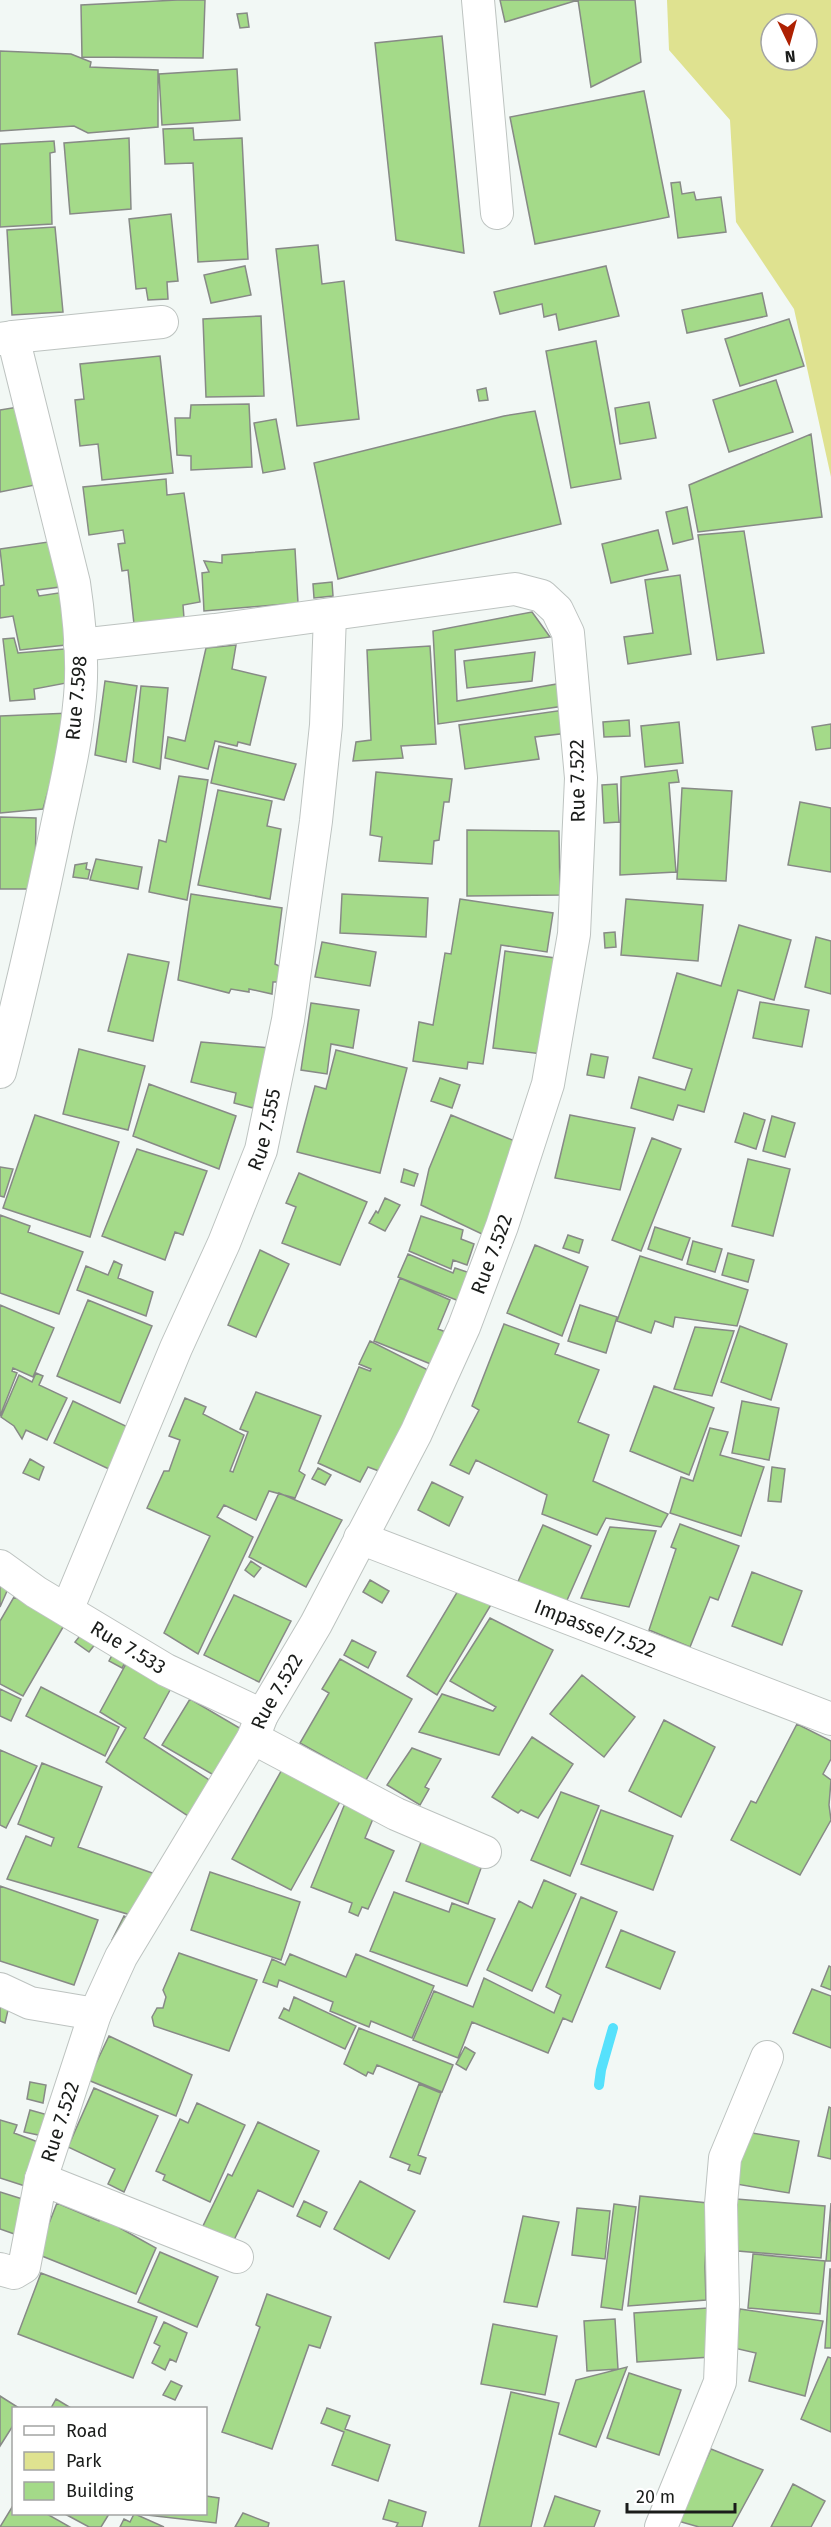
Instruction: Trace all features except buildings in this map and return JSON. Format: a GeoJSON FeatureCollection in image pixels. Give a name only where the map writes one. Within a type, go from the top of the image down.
{"type":"FeatureCollection","features":[{"type":"Feature","properties":{"kind":"street"},"geometry":{"type":"LineString","coordinates":[[478,0],[497,213]]}},
{"type":"Feature","properties":{"kind":"street"},"geometry":{"type":"LineString","coordinates":[[7,338],[162,322]]}},
{"type":"Feature","properties":{"kind":"street","name":"Rue 7.598"},"geometry":{"type":"LineString","coordinates":[[0,1072],[29,960],[80,706],[79,615],[74,583],[7,338]]}},
{"type":"Feature","properties":{"kind":"street","name":"Rue 7.522"},"geometry":{"type":"LineString","coordinates":[[0,2269],[14,2273],[24,2267],[41,2179],[95,2014],[121,1957],[316,1624],[416,1433],[464,1328],[502,1226],[548,1084],[574,934],[581,778],[568,633],[557,610],[542,596],[515,589],[215,630],[80,645]]}},
{"type":"Feature","properties":{"kind":"street","name":"Rue 7.555"},"geometry":{"type":"LineString","coordinates":[[67,1610],[176,1348],[224,1244],[261,1150],[288,1020],[316,821],[326,724],[330,615]]}},
{"type":"Feature","properties":{"kind":"street","name":"Impasse/7.522"},"geometry":{"type":"LineString","coordinates":[[360,1538],[831,1719]]}},
{"type":"Feature","properties":{"kind":"street","name":"Rue 7.533"},"geometry":{"type":"LineString","coordinates":[[0,1566],[36,1592],[258,1726],[396,1814],[485,1852]]}},
{"type":"Feature","properties":{"kind":"street"},"geometry":{"type":"LineString","coordinates":[[0,1989],[30,2002],[95,2014]]}},
{"type":"Feature","properties":{"kind":"street"},"geometry":{"type":"LineString","coordinates":[[661,2527],[720,2382],[723,2304],[721,2204],[725,2158],[767,2058]]}},
{"type":"Feature","properties":{"kind":"street"},"geometry":{"type":"LineString","coordinates":[[41,2179],[237,2257]]}},
{"type":"Feature","properties":{"kind":"green space"},"geometry":{"type":"Polygon","coordinates":[[[667,0],[831,0],[831,477],[794,309],[736,222],[730,120],[669,50],[667,0]]]}},
{"type":"Feature","properties":{"kind":"waterway"},"geometry":{"type":"LineString","coordinates":[[599,2085],[613,2028]]}}]}
